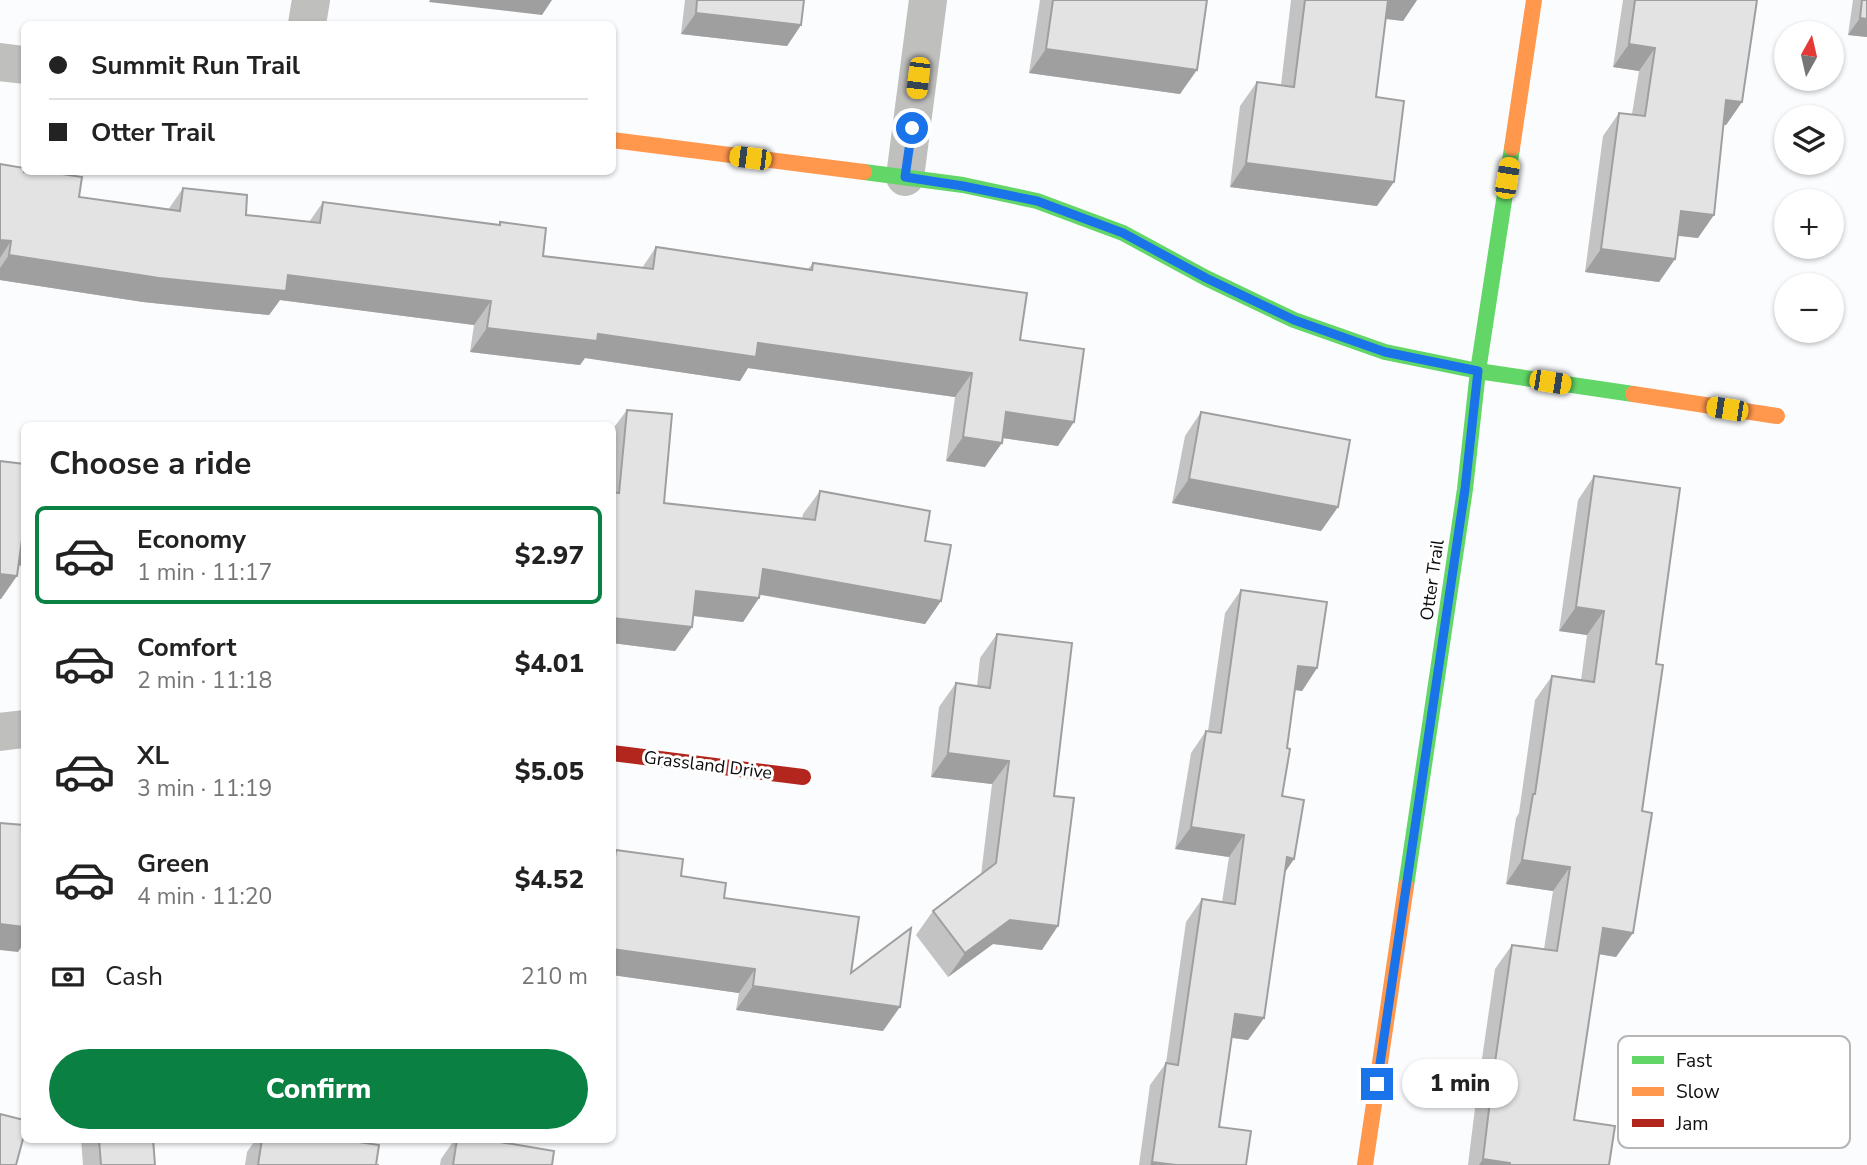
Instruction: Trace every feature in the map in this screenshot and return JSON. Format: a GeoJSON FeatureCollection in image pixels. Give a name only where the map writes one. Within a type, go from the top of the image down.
{"type":"FeatureCollection","features":[{"type":"Feature","properties":{"kind":"street"},"geometry":{"type":"LineString","coordinates":[[308,21],[311,0]]}},
{"type":"Feature","properties":{"kind":"street"},"geometry":{"type":"LineString","coordinates":[[905,177],[929,0]]}},
{"type":"Feature","properties":{"kind":"street","name":"Otter Trail"},"geometry":{"type":"LineString","coordinates":[[1365,1165],[1465,489],[1478,371],[1534,0]]}},
{"type":"Feature","properties":{"kind":"street"},"geometry":{"type":"LineString","coordinates":[[0,62],[21,65]]}},
{"type":"Feature","properties":{"kind":"street"},"geometry":{"type":"LineString","coordinates":[[616,141],[905,177],[1037,201],[1123,233],[1206,278],[1294,320],[1385,352],[1478,371],[1777,416]]}},
{"type":"Feature","properties":{"kind":"street"},"geometry":{"type":"LineString","coordinates":[[0,733],[21,730]]}},
{"type":"Feature","properties":{"kind":"street","name":"Grassland Drive"},"geometry":{"type":"LineString","coordinates":[[616,754],[803,777]]}},
{"type":"Feature","properties":{"kind":"building"},"geometry":{"type":"Polygon","coordinates":[[[697,0],[804,0],[801,25],[696,13],[697,0]]]}},
{"type":"Feature","properties":{"kind":"building"},"geometry":{"type":"Polygon","coordinates":[[[1053,0],[1207,0],[1197,70],[1046,49],[1053,0]]]}},
{"type":"Feature","properties":{"kind":"building"},"geometry":{"type":"Polygon","coordinates":[[[1305,0],[1388,0],[1376,97],[1404,101],[1394,182],[1246,163],[1257,82],[1294,87],[1305,0]]]}},
{"type":"Feature","properties":{"kind":"building"},"geometry":{"type":"Polygon","coordinates":[[[1635,0],[1757,0],[1742,102],[1726,100],[1714,215],[1681,211],[1675,259],[1601,249],[1619,113],[1645,116],[1655,48],[1629,44],[1635,0]]]}},
{"type":"Feature","properties":{"kind":"building"},"geometry":{"type":"Polygon","coordinates":[[[1862,0],[1867,0],[1867,19],[1860,18],[1862,0]]]}},
{"type":"Feature","properties":{"kind":"building"},"geometry":{"type":"Polygon","coordinates":[[[0,164],[21,168],[21,175],[82,177],[79,197],[180,211],[183,188],[247,195],[246,215],[320,223],[323,202],[500,225],[500,222],[546,228],[543,256],[653,269],[656,247],[812,270],[813,263],[1027,293],[1020,340],[1084,349],[1074,422],[1006,412],[1002,443],[963,437],[972,373],[758,343],[756,357],[598,334],[597,341],[487,328],[491,301],[288,275],[286,291],[159,278],[9,255],[11,241],[0,240],[0,164]]]}},
{"type":"Feature","properties":{"kind":"building"},"geometry":{"type":"Polygon","coordinates":[[[627,410],[672,414],[664,503],[815,520],[820,491],[930,511],[925,541],[951,545],[941,601],[763,569],[759,598],[696,591],[692,627],[616,618],[616,493],[619,493],[627,410]]]}},
{"type":"Feature","properties":{"kind":"building"},"geometry":{"type":"Polygon","coordinates":[[[1201,412],[1350,440],[1338,507],[1189,479],[1201,412]]]}},
{"type":"Feature","properties":{"kind":"building"},"geometry":{"type":"Polygon","coordinates":[[[0,461],[21,464],[21,547],[17,576],[0,574],[0,461]]]}},
{"type":"Feature","properties":{"kind":"building"},"geometry":{"type":"Polygon","coordinates":[[[1594,476],[1680,488],[1656,664],[1663,665],[1642,811],[1652,813],[1633,933],[1603,928],[1574,1120],[1615,1126],[1609,1165],[1510,1165],[1483,1159],[1493,1076],[1512,945],[1557,951],[1570,867],[1522,860],[1535,794],[1552,676],[1594,682],[1604,611],[1576,607],[1594,476]]]}},
{"type":"Feature","properties":{"kind":"building"},"geometry":{"type":"Polygon","coordinates":[[[1241,590],[1327,602],[1317,668],[1298,666],[1287,748],[1290,749],[1282,796],[1304,800],[1294,859],[1287,857],[1264,1018],[1235,1014],[1219,1127],[1251,1131],[1246,1165],[1176,1165],[1152,1162],[1166,1063],[1178,1065],[1202,899],[1235,904],[1244,835],[1191,827],[1206,731],[1221,733],[1241,590]]]}},
{"type":"Feature","properties":{"kind":"building"},"geometry":{"type":"Polygon","coordinates":[[[997,634],[1072,643],[1054,796],[1074,798],[1058,926],[1010,920],[965,953],[933,911],[996,863],[1009,761],[948,753],[956,683],[990,688],[997,634]]]}},
{"type":"Feature","properties":{"kind":"building"},"geometry":{"type":"Polygon","coordinates":[[[0,823],[21,825],[21,927],[0,924],[0,823]]]}},
{"type":"Feature","properties":{"kind":"building"},"geometry":{"type":"Polygon","coordinates":[[[616,850],[683,859],[681,876],[726,883],[724,898],[859,917],[851,973],[911,928],[900,1007],[753,986],[755,969],[616,950],[616,850]]]}},
{"type":"Feature","properties":{"kind":"building"},"geometry":{"type":"Polygon","coordinates":[[[0,1114],[21,1119],[22,1143],[16,1165],[0,1165],[0,1114]]]}},
{"type":"Feature","properties":{"kind":"building"},"geometry":{"type":"Polygon","coordinates":[[[99,1143],[153,1143],[155,1165],[101,1165],[99,1143]]]}},
{"type":"Feature","properties":{"kind":"building"},"geometry":{"type":"Polygon","coordinates":[[[261,1143],[379,1145],[376,1165],[258,1165],[261,1143]]]}},
{"type":"Feature","properties":{"kind":"building"},"geometry":{"type":"Polygon","coordinates":[[[456,1143],[506,1143],[554,1151],[552,1165],[453,1165],[456,1143]]]}},
{"type":"Feature","properties":{"kind":"traffic: fast"},"geometry":{"type":"LineString","coordinates":[[1406,886],[1512,148]]}},
{"type":"Feature","properties":{"kind":"traffic: fast"},"geometry":{"type":"LineString","coordinates":[[864,172],[963,185],[1037,201],[1123,233],[1206,278],[1294,320],[1385,352],[1478,371],[1633,394]]}},
{"type":"Feature","properties":{"kind":"traffic: slow"},"geometry":{"type":"LineString","coordinates":[[1512,148],[1534,0]]}},
{"type":"Feature","properties":{"kind":"traffic: slow"},"geometry":{"type":"LineString","coordinates":[[616,141],[864,172]]}},
{"type":"Feature","properties":{"kind":"traffic: slow"},"geometry":{"type":"LineString","coordinates":[[1633,394],[1777,416]]}},
{"type":"Feature","properties":{"kind":"traffic: slow"},"geometry":{"type":"LineString","coordinates":[[1365,1165],[1406,886]]}},
{"type":"Feature","properties":{"kind":"traffic: jam"},"geometry":{"type":"LineString","coordinates":[[616,754],[803,777]]}},
{"type":"Feature","properties":{"kind":"route"},"geometry":{"type":"LineString","coordinates":[[912,128],[905,177],[1037,201],[1123,233],[1206,278],[1294,320],[1385,352],[1478,371],[1465,489],[1377,1084]]}}]}
